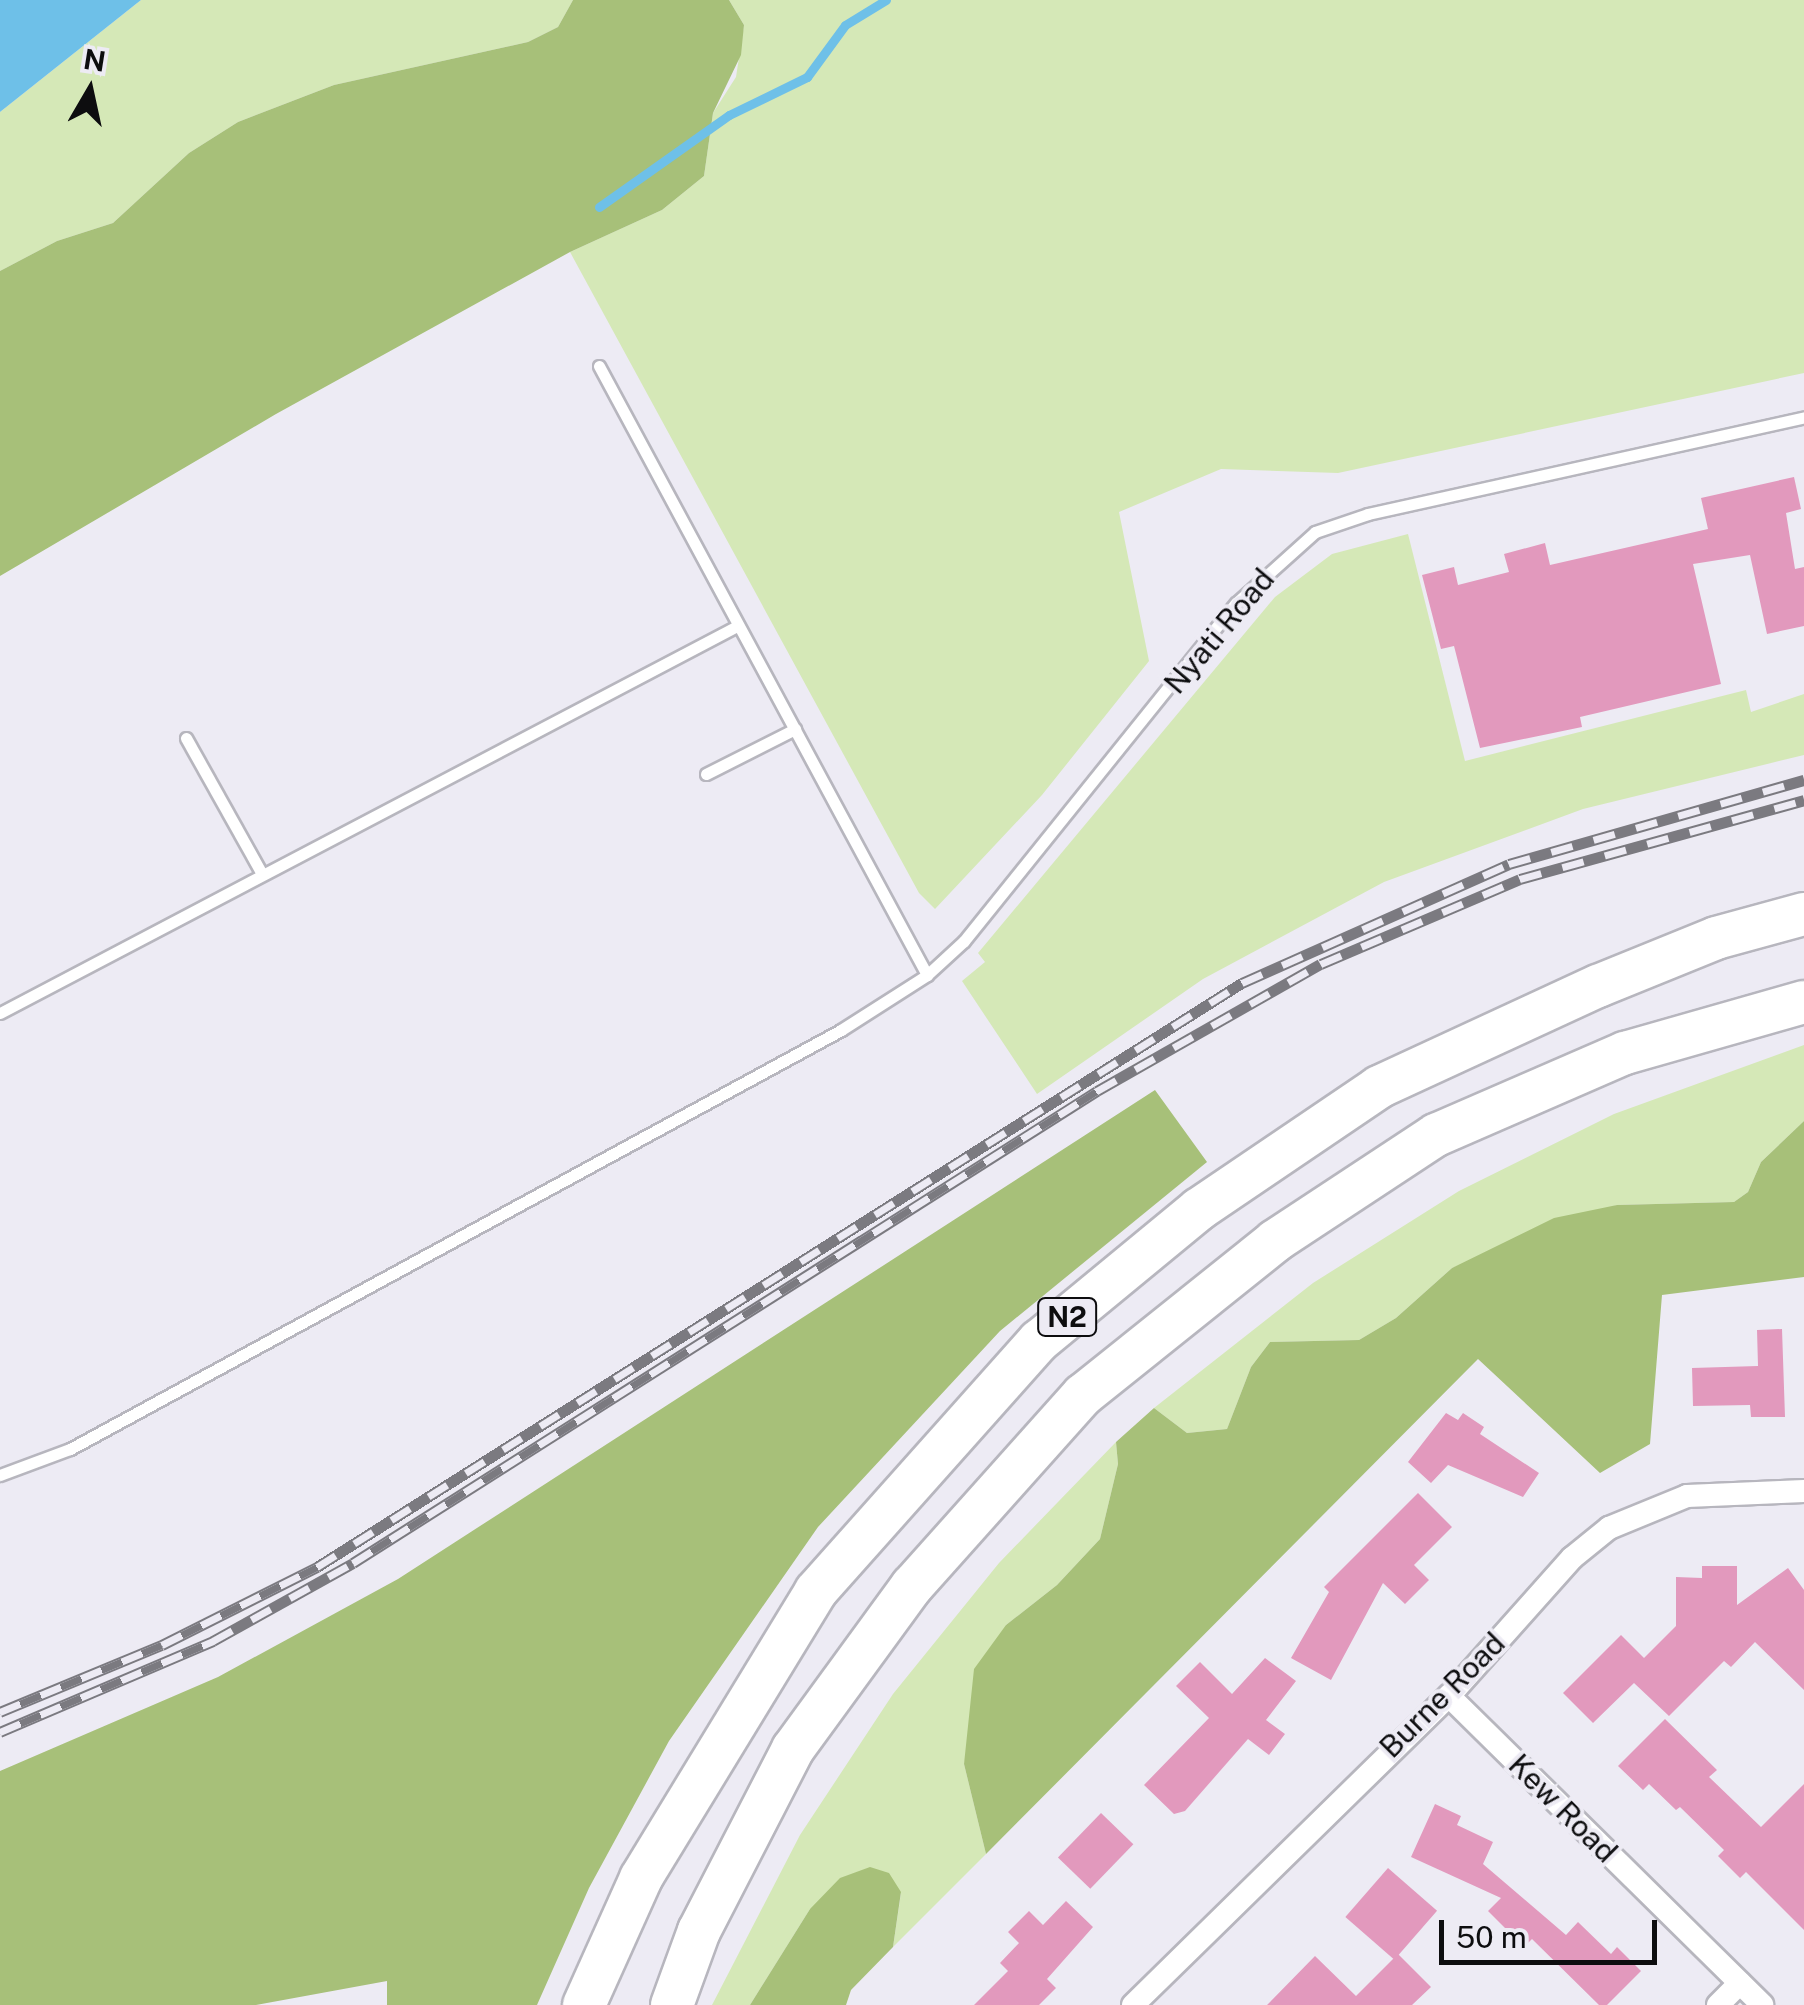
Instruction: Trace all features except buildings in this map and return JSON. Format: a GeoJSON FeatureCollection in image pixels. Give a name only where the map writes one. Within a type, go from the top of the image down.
{"type":"FeatureCollection","features":[{"type":"Feature","properties":{"kind":"highway","name":"N2"},"geometry":{"type":"LineString","coordinates":[[584,2005],[641,1878],[731,1722],[816,1591],[1039,1341],[1199,1209],[1379,1087],[1716,938],[1804,914]]}},
{"type":"Feature","properties":{"kind":"highway","name":"N2"},"geometry":{"type":"LineString","coordinates":[[672,2005],[699,1931],[794,1750],[912,1586],[1083,1395],[1275,1241],[1436,1134],[1625,1053],[1804,1002]]}},
{"type":"Feature","properties":{"kind":"street","name":"Burne Road"},"geometry":{"type":"LineString","coordinates":[[1132,2005],[1386,1751],[1449,1696],[1572,1558],[1610,1528],[1687,1496],[1804,1491]]}},
{"type":"Feature","properties":{"kind":"street","name":"Kew Road"},"geometry":{"type":"LineString","coordinates":[[1449,1696],[1762,2005]]}},
{"type":"Feature","properties":{"kind":"street"},"geometry":{"type":"LineString","coordinates":[[1718,2005],[1740,1983]]}},
{"type":"Feature","properties":{"kind":"lane"},"geometry":{"type":"LineString","coordinates":[[599,366],[927,975]]}},
{"type":"Feature","properties":{"kind":"lane","name":"Nyati Road"},"geometry":{"type":"LineString","coordinates":[[0,1475],[70,1449],[841,1030],[927,975],[964,941],[1236,603],[1316,532],[1368,514],[1804,417]]}},
{"type":"Feature","properties":{"kind":"lane"},"geometry":{"type":"LineString","coordinates":[[0,1013],[738,626]]}},
{"type":"Feature","properties":{"kind":"lane"},"geometry":{"type":"LineString","coordinates":[[706,774],[796,728]]}},
{"type":"Feature","properties":{"kind":"lane"},"geometry":{"type":"LineString","coordinates":[[186,738],[262,874]]}},
{"type":"Feature","properties":{"kind":"green space"},"geometry":{"type":"Polygon","coordinates":[[[141,0],[573,0],[558,27],[528,42],[334,85],[238,122],[189,153],[113,223],[57,241],[0,271],[0,112],[141,0]]]}},
{"type":"Feature","properties":{"kind":"green space"},"geometry":{"type":"Polygon","coordinates":[[[573,0],[729,0],[744,25],[741,55],[713,113],[704,176],[662,210],[570,252],[276,414],[0,576],[0,271],[57,241],[113,223],[189,153],[238,122],[334,85],[528,42],[558,27],[573,0]]]}},
{"type":"Feature","properties":{"kind":"green space"},"geometry":{"type":"Polygon","coordinates":[[[729,0],[1804,0],[1804,373],[1338,473],[1221,469],[1119,512],[1149,661],[1042,795],[935,909],[919,893],[570,252],[662,210],[704,176],[713,113],[736,77],[744,25],[729,0]]]}},
{"type":"Feature","properties":{"kind":"green space"},"geometry":{"type":"Polygon","coordinates":[[[1408,534],[1465,761],[1746,690],[1751,712],[1804,694],[1804,755],[1583,809],[1384,882],[1203,979],[1037,1094],[962,981],[985,962],[978,953],[1275,597],[1332,554],[1408,534]]]}},
{"type":"Feature","properties":{"kind":"green space"},"geometry":{"type":"Polygon","coordinates":[[[1804,1045],[1804,1121],[1761,1162],[1748,1192],[1734,1202],[1617,1205],[1452,1268],[1396,1318],[1359,1340],[1270,1342],[1251,1367],[1227,1429],[1187,1433],[1154,1408],[1313,1283],[1459,1191],[1614,1114],[1804,1045]]]}},
{"type":"Feature","properties":{"kind":"green space"},"geometry":{"type":"Polygon","coordinates":[[[1155,1090],[1207,1162],[1000,1331],[818,1527],[669,1741],[589,1888],[537,2005],[387,2005],[387,1981],[256,2005],[0,2005],[0,1771],[218,1677],[398,1579],[1155,1090]]]}},
{"type":"Feature","properties":{"kind":"green space"},"geometry":{"type":"Polygon","coordinates":[[[1804,1121],[1804,1277],[1662,1295],[1650,1444],[1600,1473],[1478,1359],[986,1854],[964,1764],[974,1669],[1006,1625],[1057,1585],[1100,1539],[1118,1464],[1116,1442],[1154,1408],[1187,1433],[1227,1429],[1251,1367],[1270,1342],[1359,1340],[1396,1318],[1452,1268],[1554,1218],[1617,1205],[1734,1202],[1748,1192],[1761,1162],[1804,1121]]]}},
{"type":"Feature","properties":{"kind":"green space"},"geometry":{"type":"Polygon","coordinates":[[[1116,1442],[1118,1464],[1100,1539],[1057,1585],[1006,1625],[964,1764],[986,1854],[893,1947],[901,1893],[810,1909],[750,2005],[712,2005],[800,1835],[893,1694],[999,1563],[1116,1442]]]}},
{"type":"Feature","properties":{"kind":"green space"},"geometry":{"type":"Polygon","coordinates":[[[870,1867],[889,1873],[901,1892],[893,1947],[851,1990],[846,2005],[750,2005],[810,1909],[840,1878],[870,1867]]]}},
{"type":"Feature","properties":{"kind":"water"},"geometry":{"type":"Polygon","coordinates":[[[0,0],[141,0],[0,112],[0,0]]]}},
{"type":"Feature","properties":{"kind":"waterway"},"geometry":{"type":"LineString","coordinates":[[599,207],[729,115],[807,77],[845,25],[886,0]]}},
{"type":"Feature","properties":{"kind":"railway"},"geometry":{"type":"LineString","coordinates":[[0,1712],[162,1645],[317,1567],[1242,983],[1509,864],[1804,780]]}},
{"type":"Feature","properties":{"kind":"railway"},"geometry":{"type":"LineString","coordinates":[[0,1732],[213,1641],[353,1563],[1097,1091],[1321,964],[1520,879],[1804,800]]}}]}
